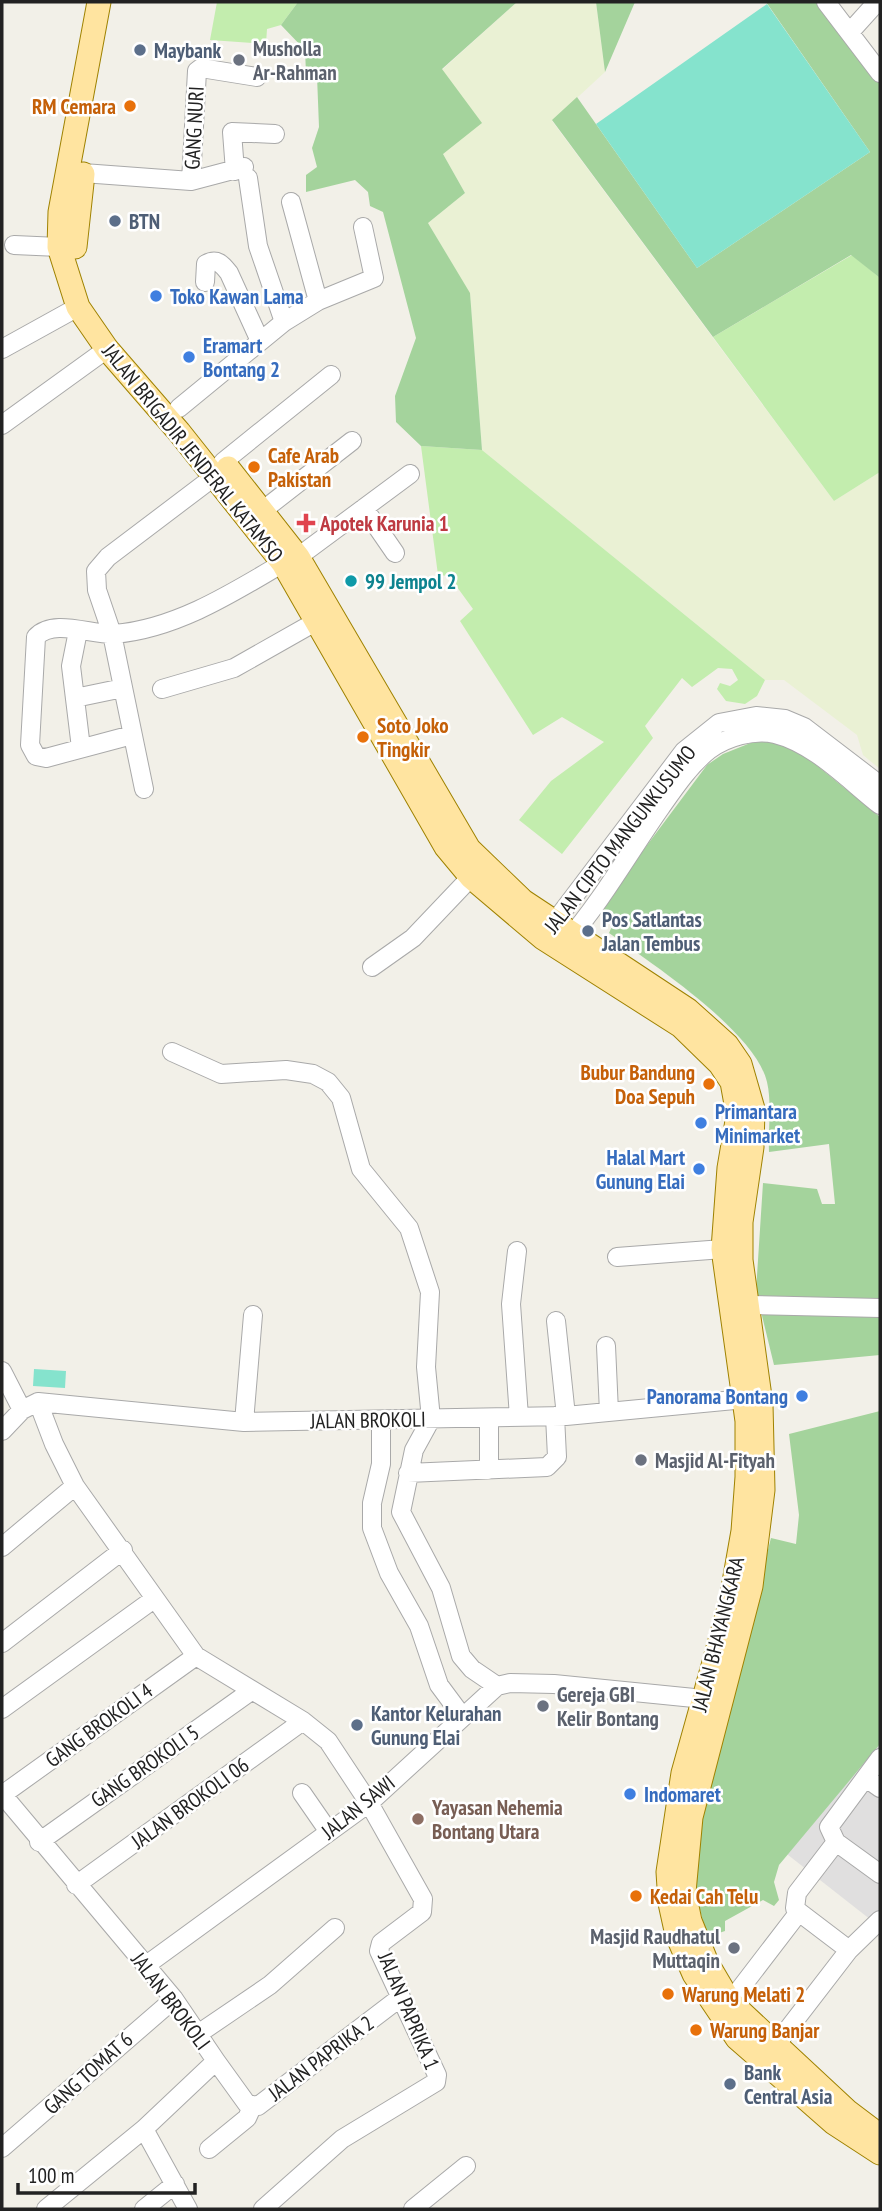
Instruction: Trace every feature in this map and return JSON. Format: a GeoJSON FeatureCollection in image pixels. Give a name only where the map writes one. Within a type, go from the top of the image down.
{"type":"FeatureCollection","features":[{"type":"Feature","properties":{"kind":"main road","name":"JALAN BRIGADIR JENDERAL KATAMSO"},"geometry":{"type":"LineString","coordinates":[[99,2],[60,212],[59,247],[78,307],[107,349],[219,469],[262,510],[351,663],[469,849],[558,935]]}},
{"type":"Feature","properties":{"kind":"main road","name":"JALAN BRIGADIR JENDERAL KATAMSO"},"geometry":{"type":"LineString","coordinates":[[114,2],[74,236],[83,282],[116,335],[178,408],[219,469],[290,560],[317,621],[351,663],[422,809],[446,847],[471,877],[558,935]]}},
{"type":"Feature","properties":{"kind":"main road","name":"JALAN BHAYANGKARA"},"geometry":{"type":"LineString","coordinates":[[558,935],[681,1026],[720,1064],[732,1082],[738,1126],[728,1181],[723,1249],[745,1399],[747,1477],[743,1531],[730,1605],[704,1699],[702,1735]]}},
{"type":"Feature","properties":{"kind":"main road","name":"JALAN BHAYANGKARA"},"geometry":{"type":"LineString","coordinates":[[558,935],[688,1010],[727,1045],[740,1064],[753,1109],[752,1147],[741,1222],[741,1261],[763,1441],[758,1543],[751,1586],[702,1735],[668,1872],[677,1935],[712,2004],[737,2038],[769,2053]]}},
{"type":"Feature","properties":{"kind":"main road","name":"JALAN BHAYANGKARA"},"geometry":{"type":"LineString","coordinates":[[692,1775],[684,1892],[694,1931],[707,1963],[730,2002],[769,2053],[798,2079],[880,2136]]}},
{"type":"Feature","properties":{"kind":"main road","name":"JALAN BHAYANGKARA"},"geometry":{"type":"LineString","coordinates":[[798,2079],[834,2123],[880,2153]]}},
{"type":"Feature","properties":{"kind":"street"},"geometry":{"type":"LineString","coordinates":[[826,2],[880,73]]}},
{"type":"Feature","properties":{"kind":"street"},"geometry":{"type":"LineString","coordinates":[[850,32],[877,2]]}},
{"type":"Feature","properties":{"kind":"street","name":"GANG NURI"},"geometry":{"type":"LineString","coordinates":[[83,173],[191,181],[197,71],[201,68],[257,77]]}},
{"type":"Feature","properties":{"kind":"street"},"geometry":{"type":"LineString","coordinates":[[275,134],[232,132],[258,246],[284,322]]}},
{"type":"Feature","properties":{"kind":"street"},"geometry":{"type":"LineString","coordinates":[[191,181],[242,172]]}},
{"type":"Feature","properties":{"kind":"street"},"geometry":{"type":"LineString","coordinates":[[291,202],[318,301]]}},
{"type":"Feature","properties":{"kind":"street"},"geometry":{"type":"LineString","coordinates":[[178,408],[284,322],[318,301],[374,278],[363,227]]}},
{"type":"Feature","properties":{"kind":"street"},"geometry":{"type":"LineString","coordinates":[[14,245],[59,247]]}},
{"type":"Feature","properties":{"kind":"street"},"geometry":{"type":"LineString","coordinates":[[205,282],[206,264],[214,261],[221,263],[229,273],[260,341]]}},
{"type":"Feature","properties":{"kind":"street"},"geometry":{"type":"LineString","coordinates":[[2,349],[78,307]]}},
{"type":"Feature","properties":{"kind":"street"},"geometry":{"type":"LineString","coordinates":[[2,425],[107,349]]}},
{"type":"Feature","properties":{"kind":"street"},"geometry":{"type":"LineString","coordinates":[[144,789],[112,634],[97,590],[96,571],[100,564],[331,375]]}},
{"type":"Feature","properties":{"kind":"street"},"geometry":{"type":"LineString","coordinates":[[262,510],[352,441]]}},
{"type":"Feature","properties":{"kind":"street"},"geometry":{"type":"LineString","coordinates":[[132,735],[46,758],[36,756],[30,746],[36,637],[50,628],[112,634],[163,624],[232,593],[290,560],[410,474]]}},
{"type":"Feature","properties":{"kind":"street"},"geometry":{"type":"LineString","coordinates":[[364,508],[395,553]]}},
{"type":"Feature","properties":{"kind":"street"},"geometry":{"type":"LineString","coordinates":[[162,689],[234,668],[317,621]]}},
{"type":"Feature","properties":{"kind":"street"},"geometry":{"type":"LineString","coordinates":[[78,631],[71,666],[81,748]]}},
{"type":"Feature","properties":{"kind":"street"},"geometry":{"type":"LineString","coordinates":[[75,698],[122,688]]}},
{"type":"Feature","properties":{"kind":"street","name":"JALAN CIPTO MANGUNKUSUMO"},"geometry":{"type":"LineString","coordinates":[[558,935],[684,751],[719,723],[756,716],[785,719],[804,727],[880,785]]}},
{"type":"Feature","properties":{"kind":"street","name":"JALAN CIPTO MANGUNKUSUMO"},"geometry":{"type":"LineString","coordinates":[[558,935],[694,764],[725,740],[743,734],[771,733],[788,738],[807,748],[880,805]]}},
{"type":"Feature","properties":{"kind":"street"},"geometry":{"type":"LineString","coordinates":[[372,967],[413,938],[471,877]]}},
{"type":"Feature","properties":{"kind":"street"},"geometry":{"type":"LineString","coordinates":[[172,1052],[221,1074],[286,1070],[313,1074],[334,1087],[345,1108],[362,1169],[402,1218],[427,1276],[430,1302],[426,1367],[431,1419],[414,1450],[402,1501],[403,1519],[441,1588],[461,1656],[494,1688],[510,1683],[554,1684],[704,1699]]}},
{"type":"Feature","properties":{"kind":"street"},"geometry":{"type":"LineString","coordinates":[[617,1257],[723,1249]]}},
{"type":"Feature","properties":{"kind":"street"},"geometry":{"type":"LineString","coordinates":[[517,1251],[511,1304],[519,1417]]}},
{"type":"Feature","properties":{"kind":"street"},"geometry":{"type":"LineString","coordinates":[[748,1306],[880,1308]]}},
{"type":"Feature","properties":{"kind":"street"},"geometry":{"type":"LineString","coordinates":[[244,1422],[253,1315]]}},
{"type":"Feature","properties":{"kind":"street"},"geometry":{"type":"LineString","coordinates":[[408,1473],[552,1465],[557,1457],[561,1416],[556,1321]]}},
{"type":"Feature","properties":{"kind":"street"},"geometry":{"type":"LineString","coordinates":[[606,1346],[609,1412]]}},
{"type":"Feature","properties":{"kind":"street"},"geometry":{"type":"LineString","coordinates":[[2,1372],[30,1406],[54,1444],[75,1486],[197,1656],[303,1721],[328,1741],[369,1803]]}},
{"type":"Feature","properties":{"kind":"street","name":"JALAN BROKOLI"},"geometry":{"type":"LineString","coordinates":[[30,1406],[244,1422],[385,1421],[561,1416],[745,1399]]}},
{"type":"Feature","properties":{"kind":"street"},"geometry":{"type":"LineString","coordinates":[[2,1431],[30,1406]]}},
{"type":"Feature","properties":{"kind":"street"},"geometry":{"type":"LineString","coordinates":[[489,1418],[489,1470]]}},
{"type":"Feature","properties":{"kind":"street"},"geometry":{"type":"LineString","coordinates":[[385,1421],[381,1464],[372,1503],[372,1528],[380,1554],[419,1626],[439,1685],[467,1711]]}},
{"type":"Feature","properties":{"kind":"street"},"geometry":{"type":"LineString","coordinates":[[2,1547],[75,1486]]}},
{"type":"Feature","properties":{"kind":"street"},"geometry":{"type":"LineString","coordinates":[[2,1643],[123,1550]]}},
{"type":"Feature","properties":{"kind":"street"},"geometry":{"type":"LineString","coordinates":[[2,1709],[154,1598]]}},
{"type":"Feature","properties":{"kind":"street","name":"GANG BROKOLI 4"},"geometry":{"type":"LineString","coordinates":[[2,1795],[197,1656]]}},
{"type":"Feature","properties":{"kind":"street","name":"JALAN SAWI"},"geometry":{"type":"LineString","coordinates":[[145,1966],[369,1803],[494,1688]]}},
{"type":"Feature","properties":{"kind":"street","name":"GANG BROKOLI 5"},"geometry":{"type":"LineString","coordinates":[[39,1842],[251,1691]]}},
{"type":"Feature","properties":{"kind":"street","name":"JALAN BROKOLI 06"},"geometry":{"type":"LineString","coordinates":[[76,1885],[303,1721]]}},
{"type":"Feature","properties":{"kind":"street"},"geometry":{"type":"LineString","coordinates":[[880,1758],[873,1783],[829,1827],[836,1842],[880,1874]]}},
{"type":"Feature","properties":{"kind":"street"},"geometry":{"type":"LineString","coordinates":[[302,1793],[329,1832]]}},
{"type":"Feature","properties":{"kind":"street","name":"JALAN BROKOLI"},"geometry":{"type":"LineString","coordinates":[[2,1795],[174,1999],[216,2061],[144,2129],[46,2209]]}},
{"type":"Feature","properties":{"kind":"street","name":"JALAN PAPRIKA 1"},"geometry":{"type":"LineString","coordinates":[[263,2209],[342,2139],[436,2082],[437,2075],[379,1948],[422,1912],[424,1899],[369,1803]]}},
{"type":"Feature","properties":{"kind":"street"},"geometry":{"type":"LineString","coordinates":[[836,1842],[797,1893],[795,1908],[849,1950]]}},
{"type":"Feature","properties":{"kind":"street"},"geometry":{"type":"LineString","coordinates":[[730,2002],[799,1912]]}},
{"type":"Feature","properties":{"kind":"street"},"geometry":{"type":"LineString","coordinates":[[769,2053],[849,1950],[880,1920]]}},
{"type":"Feature","properties":{"kind":"street"},"geometry":{"type":"LineString","coordinates":[[198,2034],[270,1984],[335,1928]]}},
{"type":"Feature","properties":{"kind":"street","name":"JALAN PAPRIKA 2"},"geometry":{"type":"LineString","coordinates":[[216,2061],[253,2107],[401,1997]]}},
{"type":"Feature","properties":{"kind":"street","name":"GANG TOMAT 6"},"geometry":{"type":"LineString","coordinates":[[2,2148],[174,1999]]}},
{"type":"Feature","properties":{"kind":"street"},"geometry":{"type":"LineString","coordinates":[[209,2149],[247,2118],[253,2107]]}},
{"type":"Feature","properties":{"kind":"street"},"geometry":{"type":"LineString","coordinates":[[144,2129],[188,2209]]}},
{"type":"Feature","properties":{"kind":"street"},"geometry":{"type":"LineString","coordinates":[[413,2209],[466,2166]]}},
{"type":"Feature","properties":{"kind":"street"},"geometry":{"type":"LineString","coordinates":[[144,2209],[175,2184]]}},
{"type":"Feature","properties":{"kind":"shaded area"},"geometry":{"type":"Polygon","coordinates":[[[880,1722],[880,1927],[783,1851],[880,1722]]]}},
{"type":"Feature","properties":{"kind":"green space"},"geometry":{"type":"Polygon","coordinates":[[[217,2],[298,2],[281,25],[267,29],[266,44],[210,40],[217,2]]]}},
{"type":"Feature","properties":{"kind":"green space"},"geometry":{"type":"Polygon","coordinates":[[[298,2],[517,2],[442,69],[482,123],[443,154],[465,193],[428,223],[470,293],[482,450],[421,446],[396,422],[395,396],[416,338],[383,212],[370,206],[368,192],[355,180],[306,192],[306,175],[317,167],[312,148],[319,127],[317,76],[306,73],[305,50],[281,25],[298,2]]]}},
{"type":"Feature","properties":{"kind":"green space"},"geometry":{"type":"Polygon","coordinates":[[[517,2],[596,2],[605,72],[552,121],[834,501],[880,472],[880,769],[863,755],[857,735],[784,680],[765,680],[482,450],[470,294],[428,223],[465,193],[443,154],[442,70],[517,2]]]}},
{"type":"Feature","properties":{"kind":"green space"},"geometry":{"type":"Polygon","coordinates":[[[596,2],[635,2],[605,72],[596,2]]]}},
{"type":"Feature","properties":{"kind":"green space"},"geometry":{"type":"Polygon","coordinates":[[[766,2],[826,2],[880,73],[880,278],[851,255],[713,337],[552,120],[577,97],[697,268],[870,152],[766,2]]]}},
{"type":"Feature","properties":{"kind":"green space"},"geometry":{"type":"Polygon","coordinates":[[[767,4],[870,152],[697,268],[596,124],[767,4]]]}},
{"type":"Feature","properties":{"kind":"green space"},"geometry":{"type":"Polygon","coordinates":[[[852,255],[880,278],[880,472],[834,501],[713,337],[852,255]]]}},
{"type":"Feature","properties":{"kind":"green space"},"geometry":{"type":"Polygon","coordinates":[[[421,446],[482,450],[765,680],[757,696],[745,704],[726,701],[717,689],[720,683],[730,686],[738,680],[732,669],[718,668],[692,687],[682,678],[645,726],[653,738],[562,854],[519,820],[551,781],[604,742],[562,717],[533,735],[460,621],[473,609],[449,576],[438,575],[421,446]]]}},
{"type":"Feature","properties":{"kind":"green space"},"geometry":{"type":"Polygon","coordinates":[[[758,740],[787,741],[880,817],[880,1355],[774,1365],[756,1291],[763,1183],[817,1189],[822,1204],[835,1204],[829,1144],[769,1152],[770,1108],[767,1082],[758,1062],[743,1041],[699,1000],[609,933],[614,922],[597,912],[707,765],[723,754],[758,740]]]}},
{"type":"Feature","properties":{"kind":"green space"},"geometry":{"type":"Polygon","coordinates":[[[34,1369],[66,1371],[65,1388],[33,1386],[34,1369]]]}},
{"type":"Feature","properties":{"kind":"green space"},"geometry":{"type":"Polygon","coordinates":[[[880,1411],[880,1744],[779,1865],[774,1882],[779,1900],[774,1906],[763,1900],[725,1921],[725,1931],[707,1937],[698,1902],[693,1862],[703,1796],[771,1538],[796,1544],[799,1515],[789,1434],[880,1411]]]}},
{"type":"Feature","properties":{"kind":"place","name":"Maybank"},"geometry":{"type":"Point","coordinates":[140,50]}},
{"type":"Feature","properties":{"kind":"place","name":"Musholla Ar-Rahman"},"geometry":{"type":"Point","coordinates":[239,60]}},
{"type":"Feature","properties":{"kind":"place","name":"RM Cemara"},"geometry":{"type":"Point","coordinates":[130,106]}},
{"type":"Feature","properties":{"kind":"place","name":"BTN"},"geometry":{"type":"Point","coordinates":[115,221]}},
{"type":"Feature","properties":{"kind":"place","name":"Toko Kawan Lama"},"geometry":{"type":"Point","coordinates":[156,296]}},
{"type":"Feature","properties":{"kind":"place","name":"Eramart Bontang 2"},"geometry":{"type":"Point","coordinates":[189,357]}},
{"type":"Feature","properties":{"kind":"place","name":"Cafe Arab Pakistan"},"geometry":{"type":"Point","coordinates":[254,467]}},
{"type":"Feature","properties":{"kind":"place","name":"Apotek Karunia 1"},"geometry":{"type":"Point","coordinates":[306,523]}},
{"type":"Feature","properties":{"kind":"place","name":"99 Jempol 2"},"geometry":{"type":"Point","coordinates":[351,581]}},
{"type":"Feature","properties":{"kind":"place","name":"Soto Joko Tingkir"},"geometry":{"type":"Point","coordinates":[363,737]}},
{"type":"Feature","properties":{"kind":"place","name":"Pos Satlantas Jalan Tembus"},"geometry":{"type":"Point","coordinates":[588,931]}},
{"type":"Feature","properties":{"kind":"place","name":"Bubur Bandung Doa Sepuh"},"geometry":{"type":"Point","coordinates":[709,1084]}},
{"type":"Feature","properties":{"kind":"place","name":"Primantara Minimarket"},"geometry":{"type":"Point","coordinates":[701,1123]}},
{"type":"Feature","properties":{"kind":"place","name":"Halal Mart Gunung Elai"},"geometry":{"type":"Point","coordinates":[699,1169]}},
{"type":"Feature","properties":{"kind":"place","name":"Panorama Bontang"},"geometry":{"type":"Point","coordinates":[802,1396]}},
{"type":"Feature","properties":{"kind":"place","name":"Masjid Al-Fityah"},"geometry":{"type":"Point","coordinates":[641,1460]}},
{"type":"Feature","properties":{"kind":"place","name":"Gereja GBI Kelir Bontang"},"geometry":{"type":"Point","coordinates":[543,1706]}},
{"type":"Feature","properties":{"kind":"place","name":"Kantor Kelurahan Gunung Elai"},"geometry":{"type":"Point","coordinates":[357,1725]}},
{"type":"Feature","properties":{"kind":"place","name":"Indomaret"},"geometry":{"type":"Point","coordinates":[630,1794]}},
{"type":"Feature","properties":{"kind":"place","name":"Yayasan Nehemia Bontang Utara"},"geometry":{"type":"Point","coordinates":[418,1819]}},
{"type":"Feature","properties":{"kind":"place","name":"Kedai Cah Telu"},"geometry":{"type":"Point","coordinates":[636,1896]}},
{"type":"Feature","properties":{"kind":"place","name":"Masjid Raudhatul Muttaqin"},"geometry":{"type":"Point","coordinates":[734,1948]}},
{"type":"Feature","properties":{"kind":"place","name":"Warung Melati 2"},"geometry":{"type":"Point","coordinates":[668,1994]}},
{"type":"Feature","properties":{"kind":"place","name":"Warung Banjar"},"geometry":{"type":"Point","coordinates":[696,2030]}},
{"type":"Feature","properties":{"kind":"place","name":"Bank Central Asia"},"geometry":{"type":"Point","coordinates":[730,2084]}}]}
